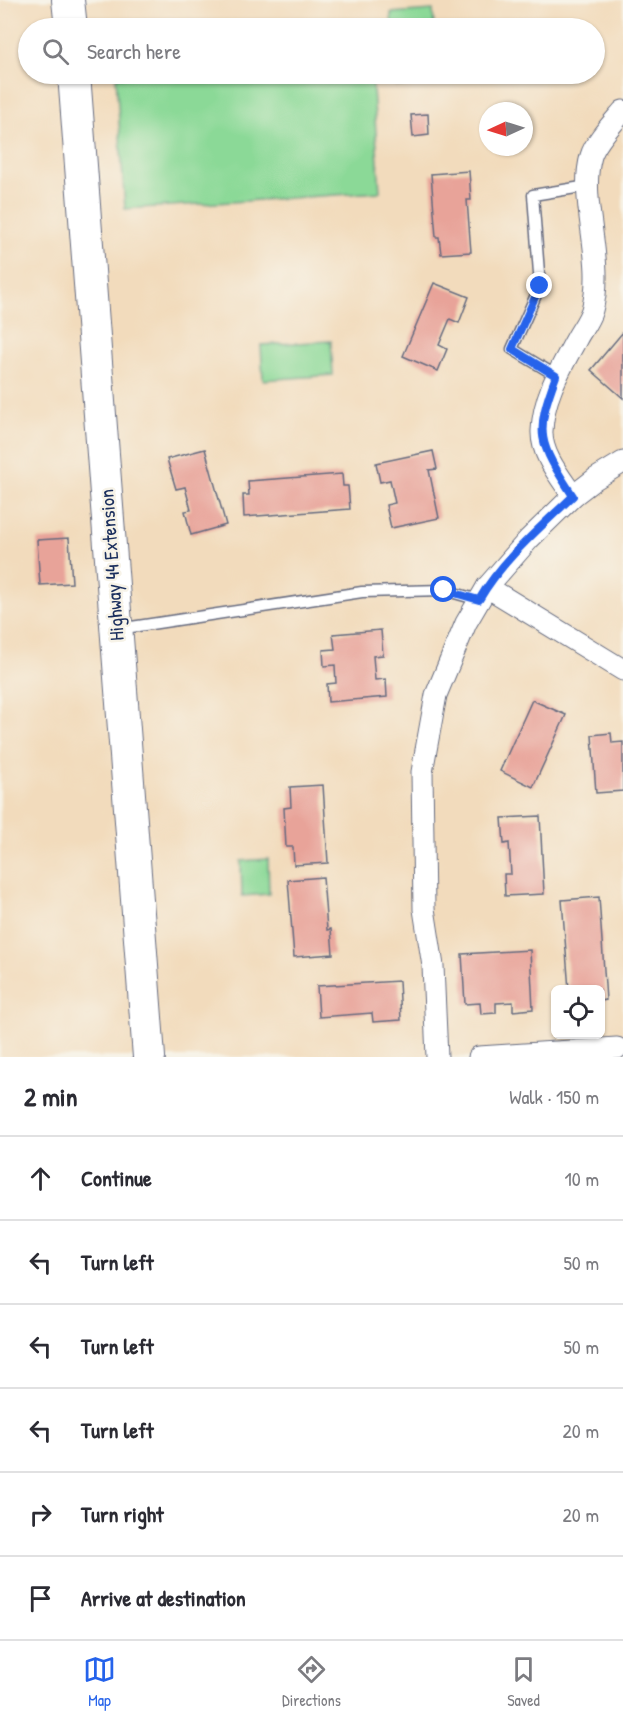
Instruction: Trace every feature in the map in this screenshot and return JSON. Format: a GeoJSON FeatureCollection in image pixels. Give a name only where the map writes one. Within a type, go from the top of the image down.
{"type":"FeatureCollection","features":[{"type":"Feature","properties":{"kind":"main road"},"geometry":{"type":"LineString","coordinates":[[68,0],[69,18]]}},
{"type":"Feature","properties":{"kind":"main road","name":"Highway 44 Extension"},"geometry":{"type":"LineString","coordinates":[[75,84],[150,1057]]}},
{"type":"Feature","properties":{"kind":"street"},"geometry":{"type":"LineString","coordinates":[[573,496],[548,457],[541,434],[545,406],[556,376],[591,311],[597,269],[588,186],[591,154],[623,111]]}},
{"type":"Feature","properties":{"kind":"street"},"geometry":{"type":"LineString","coordinates":[[437,1057],[433,966],[424,909],[422,772],[436,695],[466,623],[483,593],[529,538],[573,496],[595,479],[622,464]]}},
{"type":"Feature","properties":{"kind":"street"},"geometry":{"type":"LineString","coordinates":[[483,593],[623,670]]}},
{"type":"Feature","properties":{"kind":"street"},"geometry":{"type":"LineString","coordinates":[[479,1057],[620,1047]]}},
{"type":"Feature","properties":{"kind":"lane"},"geometry":{"type":"LineString","coordinates":[[556,376],[512,349],[540,286],[533,195],[588,186]]}},
{"type":"Feature","properties":{"kind":"lane"},"geometry":{"type":"LineString","coordinates":[[116,629],[362,592],[444,590],[483,593]]}},
{"type":"Feature","properties":{"kind":"green space"},"geometry":{"type":"Polygon","coordinates":[[[433,10],[433,18],[391,18],[391,13],[433,10]]]}},
{"type":"Feature","properties":{"kind":"green space"},"geometry":{"type":"Polygon","coordinates":[[[116,84],[373,84],[380,192],[125,209],[116,84]]]}},
{"type":"Feature","properties":{"kind":"green space"},"geometry":{"type":"Polygon","coordinates":[[[396,84],[424,84],[396,86],[396,84]]]}},
{"type":"Feature","properties":{"kind":"green space"},"geometry":{"type":"Polygon","coordinates":[[[331,341],[333,375],[263,380],[261,345],[331,341]]]}},
{"type":"Feature","properties":{"kind":"green space"},"geometry":{"type":"Polygon","coordinates":[[[268,859],[269,894],[242,896],[241,861],[268,859]]]}},
{"type":"Feature","properties":{"kind":"building"},"geometry":{"type":"Polygon","coordinates":[[[428,114],[429,135],[413,137],[411,115],[428,114]]]}},
{"type":"Feature","properties":{"kind":"building"},"geometry":{"type":"Polygon","coordinates":[[[469,171],[471,200],[467,200],[471,252],[441,254],[439,237],[436,237],[431,174],[469,171]]]}},
{"type":"Feature","properties":{"kind":"building"},"geometry":{"type":"Polygon","coordinates":[[[434,283],[469,297],[459,323],[450,319],[439,345],[447,349],[438,371],[403,356],[434,283]]]}},
{"type":"Feature","properties":{"kind":"building"},"geometry":{"type":"Polygon","coordinates":[[[623,332],[623,398],[591,370],[623,332]]]}},
{"type":"Feature","properties":{"kind":"building"},"geometry":{"type":"Polygon","coordinates":[[[205,449],[226,525],[191,535],[185,511],[191,510],[185,487],[176,489],[167,459],[205,449]]]}},
{"type":"Feature","properties":{"kind":"building"},"geometry":{"type":"Polygon","coordinates":[[[433,451],[437,469],[429,470],[439,518],[391,528],[386,505],[395,503],[390,480],[380,482],[376,463],[433,451]]]}},
{"type":"Feature","properties":{"kind":"building"},"geometry":{"type":"Polygon","coordinates":[[[342,474],[343,486],[348,486],[350,509],[244,517],[243,495],[249,495],[248,481],[342,474]]]}},
{"type":"Feature","properties":{"kind":"building"},"geometry":{"type":"Polygon","coordinates":[[[69,538],[72,583],[40,585],[37,540],[69,538]]]}},
{"type":"Feature","properties":{"kind":"building"},"geometry":{"type":"Polygon","coordinates":[[[381,630],[383,655],[373,656],[375,680],[386,679],[387,697],[328,702],[327,684],[336,683],[335,665],[324,666],[323,650],[335,649],[333,634],[381,630]]]}},
{"type":"Feature","properties":{"kind":"building"},"geometry":{"type":"Polygon","coordinates":[[[532,700],[566,715],[533,787],[500,771],[532,700]]]}},
{"type":"Feature","properties":{"kind":"building"},"geometry":{"type":"Polygon","coordinates":[[[611,733],[612,743],[623,742],[623,791],[596,793],[592,735],[611,733]]]}},
{"type":"Feature","properties":{"kind":"building"},"geometry":{"type":"Polygon","coordinates":[[[323,785],[328,863],[294,865],[293,847],[286,847],[284,808],[291,807],[290,787],[323,785]]]}},
{"type":"Feature","properties":{"kind":"building"},"geometry":{"type":"Polygon","coordinates":[[[540,816],[544,894],[505,896],[504,874],[511,874],[509,843],[504,844],[502,818],[540,816]]]}},
{"type":"Feature","properties":{"kind":"building"},"geometry":{"type":"Polygon","coordinates":[[[323,877],[327,930],[331,929],[333,954],[294,957],[288,880],[323,877]]]}},
{"type":"Feature","properties":{"kind":"building"},"geometry":{"type":"Polygon","coordinates":[[[599,897],[605,985],[569,985],[562,900],[599,897]]]}},
{"type":"Feature","properties":{"kind":"building"},"geometry":{"type":"Polygon","coordinates":[[[530,950],[533,1009],[513,1011],[513,1002],[496,1003],[496,1013],[481,1014],[480,1003],[465,1004],[462,954],[530,950]]]}},
{"type":"Feature","properties":{"kind":"building"},"geometry":{"type":"Polygon","coordinates":[[[399,981],[401,1020],[373,1022],[372,1013],[319,1017],[317,986],[399,981]]]}},
{"type":"Feature","properties":{"kind":"route"},"geometry":{"type":"LineString","coordinates":[[444,590],[479,600],[487,587],[529,538],[573,496],[548,457],[541,434],[545,406],[556,376],[512,349],[540,286]]}}]}
